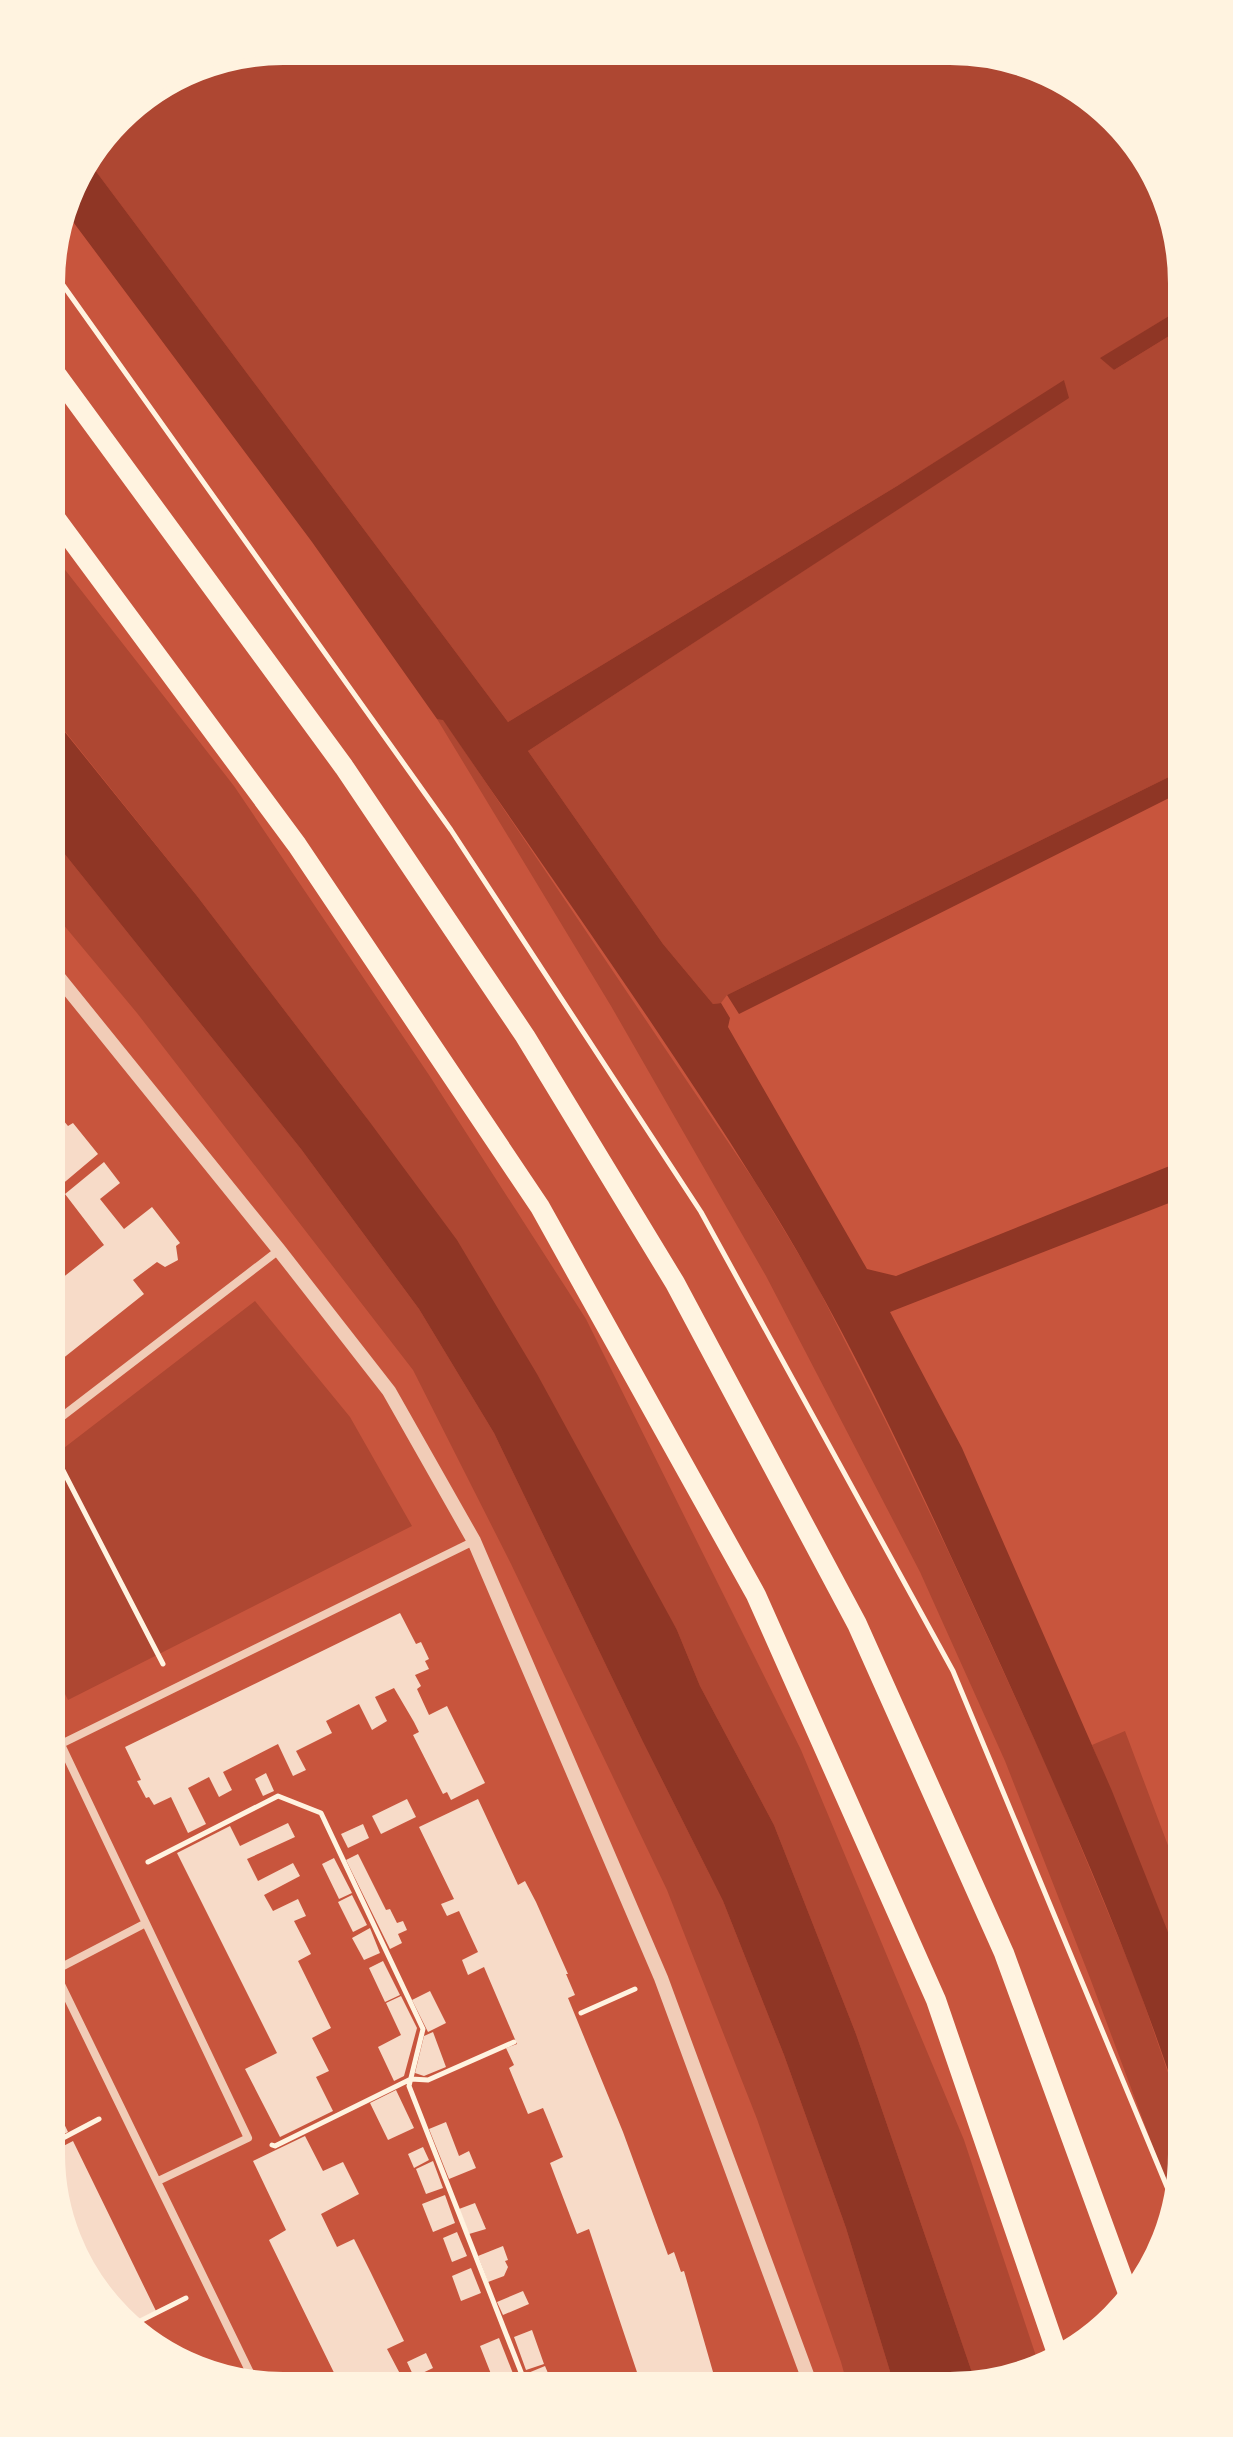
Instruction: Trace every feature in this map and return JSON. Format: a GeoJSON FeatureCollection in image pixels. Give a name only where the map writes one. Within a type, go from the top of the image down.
{"type":"FeatureCollection","features":[{"type":"Feature","properties":{"kind":"main road"},"geometry":{"type":"LineString","coordinates":[[60,379],[353,780],[525,1036],[675,1283],[857,1624],[1004,1953],[1127,2290]]}},
{"type":"Feature","properties":{"kind":"main road"},"geometry":{"type":"LineString","coordinates":[[60,524],[297,845],[540,1207],[756,1595],[936,2000],[1056,2350]]}},
{"type":"Feature","properties":{"kind":"street"},"geometry":{"type":"LineString","coordinates":[[60,979],[389,1391],[474,1541],[661,1978],[808,2377]]}},
{"type":"Feature","properties":{"kind":"street"},"geometry":{"type":"LineString","coordinates":[[60,1418],[279,1250]]}},
{"type":"Feature","properties":{"kind":"street"},"geometry":{"type":"LineString","coordinates":[[158,2181],[248,2138],[61,1744],[474,1541]]}},
{"type":"Feature","properties":{"kind":"street"},"geometry":{"type":"LineString","coordinates":[[60,1967],[144,1924]]}},
{"type":"Feature","properties":{"kind":"street"},"geometry":{"type":"LineString","coordinates":[[60,1991],[122,2108],[251,2374]]}},
{"type":"Feature","properties":{"kind":"path"},"geometry":{"type":"LineString","coordinates":[[60,1463],[175,1689]]}},
{"type":"Feature","properties":{"kind":"path"},"geometry":{"type":"LineString","coordinates":[[122,1875],[278,1796],[321,1813],[423,2029],[409,2086],[523,2377]]}},
{"type":"Feature","properties":{"kind":"path"},"geometry":{"type":"LineString","coordinates":[[581,2013],[661,1978]]}},
{"type":"Feature","properties":{"kind":"path"},"geometry":{"type":"LineString","coordinates":[[248,2138],[275,2146],[411,2079],[428,2080],[514,2042]]}},
{"type":"Feature","properties":{"kind":"path"},"geometry":{"type":"LineString","coordinates":[[60,2140],[122,2108]]}},
{"type":"Feature","properties":{"kind":"path"},"geometry":{"type":"LineString","coordinates":[[137,2323],[209,2287]]}},
{"type":"Feature","properties":{"kind":"shaded area"},"geometry":{"type":"Polygon","coordinates":[[[268,60],[950,60],[994,64],[1049,83],[1097,115],[1118,136],[1150,184],[1161,211],[1171,254],[1173,314],[1101,358],[1114,370],[1173,334],[1173,775],[727,995],[721,1003],[713,1004],[663,944],[528,751],[1068,398],[1064,381],[508,722],[93,167],[115,136],[136,115],[171,90],[197,77],[239,64],[268,60]]]}},
{"type":"Feature","properties":{"kind":"shaded area"},"geometry":{"type":"Polygon","coordinates":[[[93,167],[508,722],[897,486],[1064,380],[1069,398],[528,751],[663,944],[713,1004],[721,1003],[730,1018],[728,1027],[867,1269],[896,1276],[1173,1165],[1173,1201],[890,1312],[962,1448],[1112,1791],[1173,1945],[1173,2086],[1119,1938],[1068,1816],[907,1463],[821,1294],[757,1185],[681,1067],[443,720],[437,719],[312,542],[70,218],[93,167]]]}},
{"type":"Feature","properties":{"kind":"shaded area"},"geometry":{"type":"Polygon","coordinates":[[[1173,314],[1173,334],[1114,370],[1100,358],[1173,314]]]}},
{"type":"Feature","properties":{"kind":"shaded area"},"geometry":{"type":"Polygon","coordinates":[[[60,563],[234,786],[429,1075],[586,1319],[801,1750],[964,2140],[1037,2359],[994,2373],[973,2375],[856,2034],[774,1825],[700,1686],[677,1630],[366,1117],[197,896],[60,725],[60,563]]]}},
{"type":"Feature","properties":{"kind":"shaded area"},"geometry":{"type":"Polygon","coordinates":[[[437,719],[443,719],[757,1185],[814,1280],[885,1420],[1053,1780],[1136,1980],[1173,2087],[1173,2169],[1170,2192],[1005,1761],[920,1572],[766,1276],[611,1006],[437,719]]]}},
{"type":"Feature","properties":{"kind":"shaded area"},"geometry":{"type":"Polygon","coordinates":[[[60,726],[197,896],[457,1240],[537,1374],[677,1630],[700,1686],[774,1825],[856,2034],[973,2375],[892,2377],[846,2228],[784,2055],[723,1901],[494,1433],[419,1309],[301,1149],[60,848],[60,726]]]}},
{"type":"Feature","properties":{"kind":"shaded area"},"geometry":{"type":"Polygon","coordinates":[[[1173,775],[1173,796],[739,1014],[727,995],[1173,775]]]}},
{"type":"Feature","properties":{"kind":"shaded area"},"geometry":{"type":"Polygon","coordinates":[[[60,848],[301,1149],[419,1309],[494,1433],[723,1901],[784,2055],[846,2228],[892,2377],[845,2377],[757,2119],[667,1890],[511,1564],[413,1370],[137,1013],[60,921],[60,848]]]}},
{"type":"Feature","properties":{"kind":"shaded area"},"geometry":{"type":"Polygon","coordinates":[[[255,1301],[350,1417],[412,1526],[68,1700],[60,1684],[60,1451],[255,1301]]]}},
{"type":"Feature","properties":{"kind":"shaded area"},"geometry":{"type":"Polygon","coordinates":[[[1125,1731],[1173,1859],[1173,1945],[1092,1745],[1125,1731]]]}},
{"type":"Feature","properties":{"kind":"building"},"geometry":{"type":"Polygon","coordinates":[[[60,1116],[68,1126],[73,1123],[98,1154],[60,1186],[60,1116]]]}},
{"type":"Feature","properties":{"kind":"building"},"geometry":{"type":"Polygon","coordinates":[[[104,1162],[120,1183],[100,1199],[124,1229],[152,1207],[180,1243],[176,1246],[178,1260],[165,1267],[157,1262],[133,1280],[144,1294],[60,1361],[60,1280],[104,1245],[65,1194],[104,1162]]]}},
{"type":"Feature","properties":{"kind":"building"},"geometry":{"type":"Polygon","coordinates":[[[400,1613],[416,1644],[421,1642],[429,1659],[425,1661],[429,1669],[415,1675],[421,1686],[417,1689],[429,1715],[447,1706],[485,1783],[451,1800],[447,1792],[443,1794],[413,1735],[419,1732],[394,1688],[375,1697],[387,1721],[372,1730],[359,1704],[326,1721],[332,1733],[296,1751],[306,1770],[293,1776],[278,1744],[223,1772],[232,1790],[219,1797],[209,1777],[188,1788],[206,1824],[188,1833],[171,1797],[154,1805],[149,1797],[146,1798],[125,1747],[400,1613]]]}},
{"type":"Feature","properties":{"kind":"building"},"geometry":{"type":"Polygon","coordinates":[[[266,1773],[274,1791],[263,1796],[255,1779],[266,1773]]]}},
{"type":"Feature","properties":{"kind":"building"},"geometry":{"type":"Polygon","coordinates":[[[407,1799],[416,1817],[381,1834],[372,1816],[407,1799]]]}},
{"type":"Feature","properties":{"kind":"building"},"geometry":{"type":"Polygon","coordinates":[[[478,1799],[518,1885],[525,1881],[536,1902],[568,1974],[575,1995],[568,1998],[623,2132],[668,2255],[674,2252],[681,2272],[684,2271],[713,2372],[705,2374],[706,2377],[639,2377],[589,2229],[577,2234],[550,2163],[563,2157],[543,2108],[528,2114],[509,2068],[514,2065],[506,2048],[517,2044],[484,1967],[468,1975],[462,1960],[478,1952],[459,1911],[447,1916],[441,1904],[454,1899],[419,1827],[478,1799]]]}},
{"type":"Feature","properties":{"kind":"building"},"geometry":{"type":"Polygon","coordinates":[[[288,1823],[295,1837],[247,1859],[258,1881],[293,1863],[300,1876],[264,1895],[273,1911],[298,1899],[306,1916],[294,1921],[311,1954],[298,1961],[331,2028],[312,2038],[329,2071],[316,2077],[333,2111],[280,2137],[245,2069],[277,2053],[177,1853],[230,1826],[240,1846],[288,1823]]]}},
{"type":"Feature","properties":{"kind":"building"},"geometry":{"type":"Polygon","coordinates":[[[363,1824],[369,1838],[348,1848],[341,1834],[363,1824]]]}},
{"type":"Feature","properties":{"kind":"building"},"geometry":{"type":"Polygon","coordinates":[[[358,1854],[386,1910],[390,1909],[397,1923],[403,1921],[407,1930],[398,1934],[402,1943],[390,1949],[346,1860],[358,1854]]]}},
{"type":"Feature","properties":{"kind":"building"},"geometry":{"type":"Polygon","coordinates":[[[334,1858],[352,1893],[339,1899],[322,1864],[334,1858]]]}},
{"type":"Feature","properties":{"kind":"building"},"geometry":{"type":"Polygon","coordinates":[[[352,1895],[367,1925],[353,1932],[338,1902],[352,1895]]]}},
{"type":"Feature","properties":{"kind":"building"},"geometry":{"type":"Polygon","coordinates":[[[370,1928],[380,1953],[364,1960],[352,1938],[370,1928]]]}},
{"type":"Feature","properties":{"kind":"building"},"geometry":{"type":"Polygon","coordinates":[[[383,1961],[400,1995],[385,2002],[369,1968],[383,1961]]]}},
{"type":"Feature","properties":{"kind":"building"},"geometry":{"type":"Polygon","coordinates":[[[430,1991],[446,2023],[428,2032],[412,2000],[430,1991]]]}},
{"type":"Feature","properties":{"kind":"building"},"geometry":{"type":"Polygon","coordinates":[[[401,1996],[417,2028],[404,2076],[394,2081],[378,2047],[401,2035],[386,2003],[401,1996]]]}},
{"type":"Feature","properties":{"kind":"building"},"geometry":{"type":"Polygon","coordinates":[[[433,2032],[446,2067],[424,2076],[415,2073],[424,2036],[433,2032]]]}},
{"type":"Feature","properties":{"kind":"building"},"geometry":{"type":"Polygon","coordinates":[[[396,2090],[414,2128],[388,2140],[370,2103],[396,2090]]]}},
{"type":"Feature","properties":{"kind":"building"},"geometry":{"type":"Polygon","coordinates":[[[60,2115],[68,2132],[60,2136],[60,2115]]]}},
{"type":"Feature","properties":{"kind":"building"},"geometry":{"type":"Polygon","coordinates":[[[446,2122],[459,2156],[469,2151],[476,2168],[449,2179],[429,2129],[446,2122]]]}},
{"type":"Feature","properties":{"kind":"building"},"geometry":{"type":"Polygon","coordinates":[[[305,2136],[323,2171],[343,2162],[359,2194],[321,2214],[337,2247],[354,2239],[371,2273],[404,2341],[387,2349],[402,2377],[336,2377],[269,2240],[286,2230],[253,2161],[305,2136]]]}},
{"type":"Feature","properties":{"kind":"building"},"geometry":{"type":"Polygon","coordinates":[[[73,2141],[156,2311],[135,2321],[115,2301],[83,2253],[64,2198],[60,2148],[73,2141]]]}},
{"type":"Feature","properties":{"kind":"building"},"geometry":{"type":"Polygon","coordinates":[[[423,2147],[429,2160],[414,2168],[408,2154],[423,2147]]]}},
{"type":"Feature","properties":{"kind":"building"},"geometry":{"type":"Polygon","coordinates":[[[433,2161],[443,2188],[426,2194],[416,2169],[433,2161]]]}},
{"type":"Feature","properties":{"kind":"building"},"geometry":{"type":"Polygon","coordinates":[[[445,2195],[455,2223],[433,2232],[422,2204],[445,2195]]]}},
{"type":"Feature","properties":{"kind":"building"},"geometry":{"type":"Polygon","coordinates":[[[475,2203],[486,2229],[469,2234],[459,2209],[475,2203]]]}},
{"type":"Feature","properties":{"kind":"building"},"geometry":{"type":"Polygon","coordinates":[[[457,2232],[467,2256],[452,2262],[443,2238],[457,2232]]]}},
{"type":"Feature","properties":{"kind":"building"},"geometry":{"type":"Polygon","coordinates":[[[503,2246],[508,2267],[504,2276],[488,2282],[478,2256],[503,2246]]]}},
{"type":"Feature","properties":{"kind":"building"},"geometry":{"type":"Polygon","coordinates":[[[471,2268],[481,2293],[461,2301],[452,2276],[471,2268]]]}},
{"type":"Feature","properties":{"kind":"building"},"geometry":{"type":"Polygon","coordinates":[[[523,2291],[529,2304],[503,2315],[497,2302],[523,2291]]]}},
{"type":"Feature","properties":{"kind":"building"},"geometry":{"type":"Polygon","coordinates":[[[532,2330],[544,2364],[526,2370],[514,2337],[532,2330]]]}},
{"type":"Feature","properties":{"kind":"building"},"geometry":{"type":"Polygon","coordinates":[[[499,2338],[515,2377],[492,2377],[480,2346],[499,2338]]]}},
{"type":"Feature","properties":{"kind":"building"},"geometry":{"type":"Polygon","coordinates":[[[426,2353],[433,2368],[414,2377],[407,2362],[426,2353]]]}},
{"type":"Feature","properties":{"kind":"building"},"geometry":{"type":"Polygon","coordinates":[[[545,2366],[550,2377],[529,2377],[528,2373],[545,2366]]]}}]}
